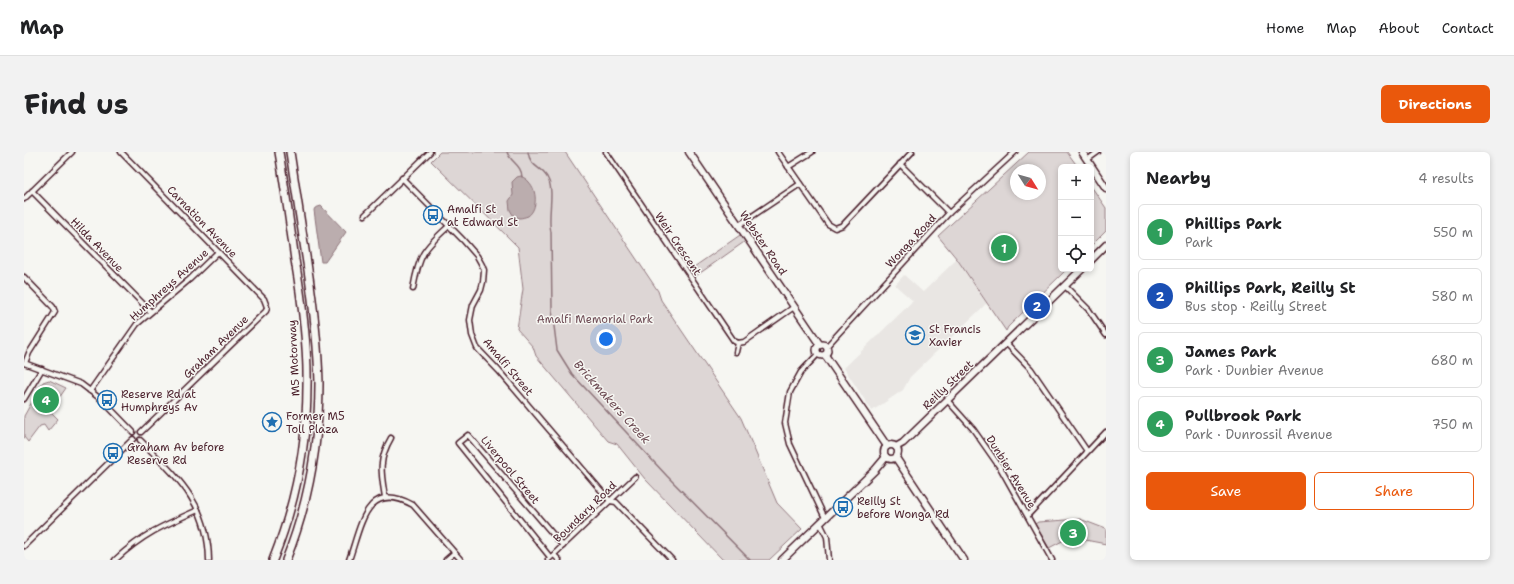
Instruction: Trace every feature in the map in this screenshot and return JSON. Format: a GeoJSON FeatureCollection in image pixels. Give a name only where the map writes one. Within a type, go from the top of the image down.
{"type":"FeatureCollection","features":[{"type":"Feature","properties":{"kind":"highway","name":"M5 Motorway"},"geometry":{"type":"LineString","coordinates":[[273,560],[294,494],[304,439],[308,387],[301,294],[279,152]]}},
{"type":"Feature","properties":{"kind":"highway","name":"M5 Motorway"},"geometry":{"type":"LineString","coordinates":[[286,560],[297,526],[311,468],[316,436],[319,382],[316,326],[290,152]]}},
{"type":"Feature","properties":{"kind":"street"},"geometry":{"type":"LineString","coordinates":[[24,198],[72,152]]}},
{"type":"Feature","properties":{"kind":"street","name":"Carnation Avenue"},"geometry":{"type":"LineString","coordinates":[[121,152],[264,299],[268,306]]}},
{"type":"Feature","properties":{"kind":"street"},"geometry":{"type":"LineString","coordinates":[[366,215],[430,152]]}},
{"type":"Feature","properties":{"kind":"street","name":"Weir Crescent"},"geometry":{"type":"LineString","coordinates":[[606,152],[731,338],[738,343]]}},
{"type":"Feature","properties":{"kind":"street","name":"Webster Road"},"geometry":{"type":"LineString","coordinates":[[689,152],[794,307],[823,346]]}},
{"type":"Feature","properties":{"kind":"street"},"geometry":{"type":"LineString","coordinates":[[778,152],[828,225],[834,228],[843,225],[912,152]]}},
{"type":"Feature","properties":{"kind":"street"},"geometry":{"type":"LineString","coordinates":[[788,167],[812,152]]}},
{"type":"Feature","properties":{"kind":"street","name":"Wonga Road"},"geometry":{"type":"LineString","coordinates":[[823,346],[949,213],[1015,152]]}},
{"type":"Feature","properties":{"kind":"street"},"geometry":{"type":"LineString","coordinates":[[1082,152],[1106,188]]}},
{"type":"Feature","properties":{"kind":"street"},"geometry":{"type":"LineString","coordinates":[[1087,160],[1098,152]]}},
{"type":"Feature","properties":{"kind":"street"},"geometry":{"type":"LineString","coordinates":[[900,164],[949,213]]}},
{"type":"Feature","properties":{"kind":"street","name":"Amalfi Street"},"geometry":{"type":"LineString","coordinates":[[402,178],[477,256],[484,270],[482,286],[473,305],[471,314],[471,330],[477,348],[508,381],[610,501],[616,502],[672,560]]}},
{"type":"Feature","properties":{"kind":"street"},"geometry":{"type":"LineString","coordinates":[[739,225],[800,184]]}},
{"type":"Feature","properties":{"kind":"street","name":"Hilda Avenue"},"geometry":{"type":"LineString","coordinates":[[32,191],[150,311]]}},
{"type":"Feature","properties":{"kind":"street"},"geometry":{"type":"LineString","coordinates":[[413,289],[417,267],[422,256],[433,241],[449,226]]}},
{"type":"Feature","properties":{"kind":"street"},"geometry":{"type":"LineString","coordinates":[[1094,257],[1106,245]]}},
{"type":"Feature","properties":{"kind":"street","name":"Humphreys Avenue"},"geometry":{"type":"LineString","coordinates":[[90,391],[136,324],[218,252]]}},
{"type":"Feature","properties":{"kind":"street","name":"Reilly Street"},"geometry":{"type":"LineString","coordinates":[[896,447],[903,443],[1079,272]]}},
{"type":"Feature","properties":{"kind":"street"},"geometry":{"type":"LineString","coordinates":[[24,277],[54,308],[55,312],[24,363],[72,380],[90,391],[102,400],[133,432]]}},
{"type":"Feature","properties":{"kind":"street"},"geometry":{"type":"LineString","coordinates":[[1065,286],[1089,310],[1106,335]]}},
{"type":"Feature","properties":{"kind":"street","name":"Graham Avenue"},"geometry":{"type":"LineString","coordinates":[[140,432],[266,311],[268,306]]}},
{"type":"Feature","properties":{"kind":"street"},"geometry":{"type":"LineString","coordinates":[[736,352],[738,343],[744,342],[794,307]]}},
{"type":"Feature","properties":{"kind":"street"},"geometry":{"type":"LineString","coordinates":[[1006,343],[1031,369],[1087,451]]}},
{"type":"Feature","properties":{"kind":"street"},"geometry":{"type":"LineString","coordinates":[[825,355],[827,350],[823,346],[817,349],[818,354],[801,372],[790,392],[785,423],[790,444],[822,521],[827,537],[829,560]]}},
{"type":"Feature","properties":{"kind":"street"},"geometry":{"type":"LineString","coordinates":[[818,354],[821,356],[825,355]]}},
{"type":"Feature","properties":{"kind":"street"},"geometry":{"type":"LineString","coordinates":[[825,355],[887,446]]}},
{"type":"Feature","properties":{"kind":"street"},"geometry":{"type":"LineString","coordinates":[[24,400],[42,369]]}},
{"type":"Feature","properties":{"kind":"street","name":"Dunbier Avenue"},"geometry":{"type":"LineString","coordinates":[[947,400],[973,429],[1001,469],[1052,560]]}},
{"type":"Feature","properties":{"kind":"street"},"geometry":{"type":"LineString","coordinates":[[133,432],[138,430],[140,432],[142,437],[140,440]]}},
{"type":"Feature","properties":{"kind":"street"},"geometry":{"type":"LineString","coordinates":[[133,432],[131,434],[133,440]]}},
{"type":"Feature","properties":{"kind":"street"},"geometry":{"type":"LineString","coordinates":[[1028,515],[1106,432]]}},
{"type":"Feature","properties":{"kind":"street","name":"Liverpool Street"},"geometry":{"type":"LineString","coordinates":[[559,560],[551,557],[458,443],[468,435],[563,546]]}},
{"type":"Feature","properties":{"kind":"street"},"geometry":{"type":"LineString","coordinates":[[385,497],[380,470],[385,448],[390,438]]}},
{"type":"Feature","properties":{"kind":"street"},"geometry":{"type":"LineString","coordinates":[[24,546],[133,440],[140,440],[182,483],[191,496],[206,532],[209,560]]}},
{"type":"Feature","properties":{"kind":"street"},"geometry":{"type":"LineString","coordinates":[[887,446],[892,445],[896,447],[898,452],[896,458]]}},
{"type":"Feature","properties":{"kind":"street"},"geometry":{"type":"LineString","coordinates":[[886,458],[884,450],[887,446]]}},
{"type":"Feature","properties":{"kind":"street"},"geometry":{"type":"LineString","coordinates":[[782,560],[886,458]]}},
{"type":"Feature","properties":{"kind":"street"},"geometry":{"type":"LineString","coordinates":[[886,458],[891,460],[896,458]]}},
{"type":"Feature","properties":{"kind":"street"},"geometry":{"type":"LineString","coordinates":[[896,458],[964,560]]}},
{"type":"Feature","properties":{"kind":"street","name":"Boundary Road"},"geometry":{"type":"LineString","coordinates":[[551,557],[635,477]]}},
{"type":"Feature","properties":{"kind":"street"},"geometry":{"type":"LineString","coordinates":[[349,560],[365,515],[372,504],[385,497],[403,499],[413,505],[461,560]]}},
{"type":"Feature","properties":{"kind":"street"},"geometry":{"type":"LineString","coordinates":[[115,560],[148,534],[198,510]]}},
{"type":"Feature","properties":{"kind":"street"},"geometry":{"type":"LineString","coordinates":[[446,560],[454,553]]}},
{"type":"Feature","properties":{"kind":"shaded area"},"geometry":{"type":"Polygon","coordinates":[[[521,176],[532,185],[535,194],[535,204],[534,209],[528,216],[519,218],[513,215],[510,210],[509,201],[513,195],[512,182],[517,177],[521,176]]]}},
{"type":"Feature","properties":{"kind":"shaded area"},"geometry":{"type":"Polygon","coordinates":[[[321,206],[346,232],[325,262],[321,262],[314,210],[315,208],[321,206]]]}},
{"type":"Feature","properties":{"kind":"shaded area","name":"St Francis Xavier"},"geometry":{"type":"Polygon","coordinates":[[[957,259],[987,303],[910,377],[903,390],[872,411],[844,368],[913,301],[895,285],[904,275],[923,292],[957,259]]]}},
{"type":"Feature","properties":{"kind":"green space","name":"Amalfi Memorial Park"},"geometry":{"type":"Polygon","coordinates":[[[440,152],[565,152],[658,291],[661,300],[741,418],[777,503],[802,529],[769,560],[723,560],[645,479],[617,444],[608,441],[536,356],[533,347],[517,329],[523,289],[518,247],[431,161],[440,152]]]}},
{"type":"Feature","properties":{"kind":"green space"},"geometry":{"type":"Polygon","coordinates":[[[1029,152],[1067,152],[1076,164],[1058,164],[1058,272],[1064,272],[1008,327],[1006,331],[957,259],[938,236],[1010,170],[1010,200],[1046,200],[1046,164],[1016,164],[1029,152]]]}},
{"type":"Feature","properties":{"kind":"green space"},"geometry":{"type":"Polygon","coordinates":[[[1094,190],[1106,208],[1106,231],[1094,243],[1094,190]]]}},
{"type":"Feature","properties":{"kind":"green space"},"geometry":{"type":"Polygon","coordinates":[[[743,233],[747,240],[696,276],[691,269],[743,233]]]}},
{"type":"Feature","properties":{"kind":"green space"},"geometry":{"type":"Polygon","coordinates":[[[49,380],[66,388],[50,411],[58,419],[48,431],[44,425],[40,426],[28,442],[24,437],[24,416],[43,382],[49,380]]]}},
{"type":"Feature","properties":{"kind":"green space"},"geometry":{"type":"Polygon","coordinates":[[[1080,519],[1106,529],[1106,544],[1070,537],[1049,548],[1035,524],[1038,522],[1080,519]]]}},
{"type":"Feature","properties":{"kind":"waterway"},"geometry":{"type":"LineString","coordinates":[[507,152],[520,169],[522,177]]}},
{"type":"Feature","properties":{"kind":"waterway","name":"Brickmakers Creek"},"geometry":{"type":"LineString","coordinates":[[528,152],[531,161],[546,175],[551,191],[550,226],[552,310],[557,350],[572,374],[667,476],[750,560]]}},
{"type":"Feature","properties":{"kind":"place","name":"Amalfi St at Edward St"},"geometry":{"type":"Point","coordinates":[433,215]}},
{"type":"Feature","properties":{"kind":"place","name":"Phillips Park"},"geometry":{"type":"Point","coordinates":[1004,248]}},
{"type":"Feature","properties":{"kind":"place","name":"Phillips Park, Reilly St"},"geometry":{"type":"Point","coordinates":[1037,306]}},
{"type":"Feature","properties":{"kind":"place","name":"St Francis Xavier"},"geometry":{"type":"Point","coordinates":[915,335]}},
{"type":"Feature","properties":{"kind":"place","name":"Pullbrook Park"},"geometry":{"type":"Point","coordinates":[46,400]}},
{"type":"Feature","properties":{"kind":"place","name":"Reserve Rd at Humphreys Av"},"geometry":{"type":"Point","coordinates":[107,400]}},
{"type":"Feature","properties":{"kind":"place","name":"Former M5 Toll Plaza"},"geometry":{"type":"Point","coordinates":[272,422]}},
{"type":"Feature","properties":{"kind":"place","name":"Graham Av before Reserve Rd"},"geometry":{"type":"Point","coordinates":[113,453]}},
{"type":"Feature","properties":{"kind":"place","name":"Reilly St before Wonga Rd"},"geometry":{"type":"Point","coordinates":[843,507]}},
{"type":"Feature","properties":{"kind":"place","name":"James Park"},"geometry":{"type":"Point","coordinates":[1073,533]}}]}
